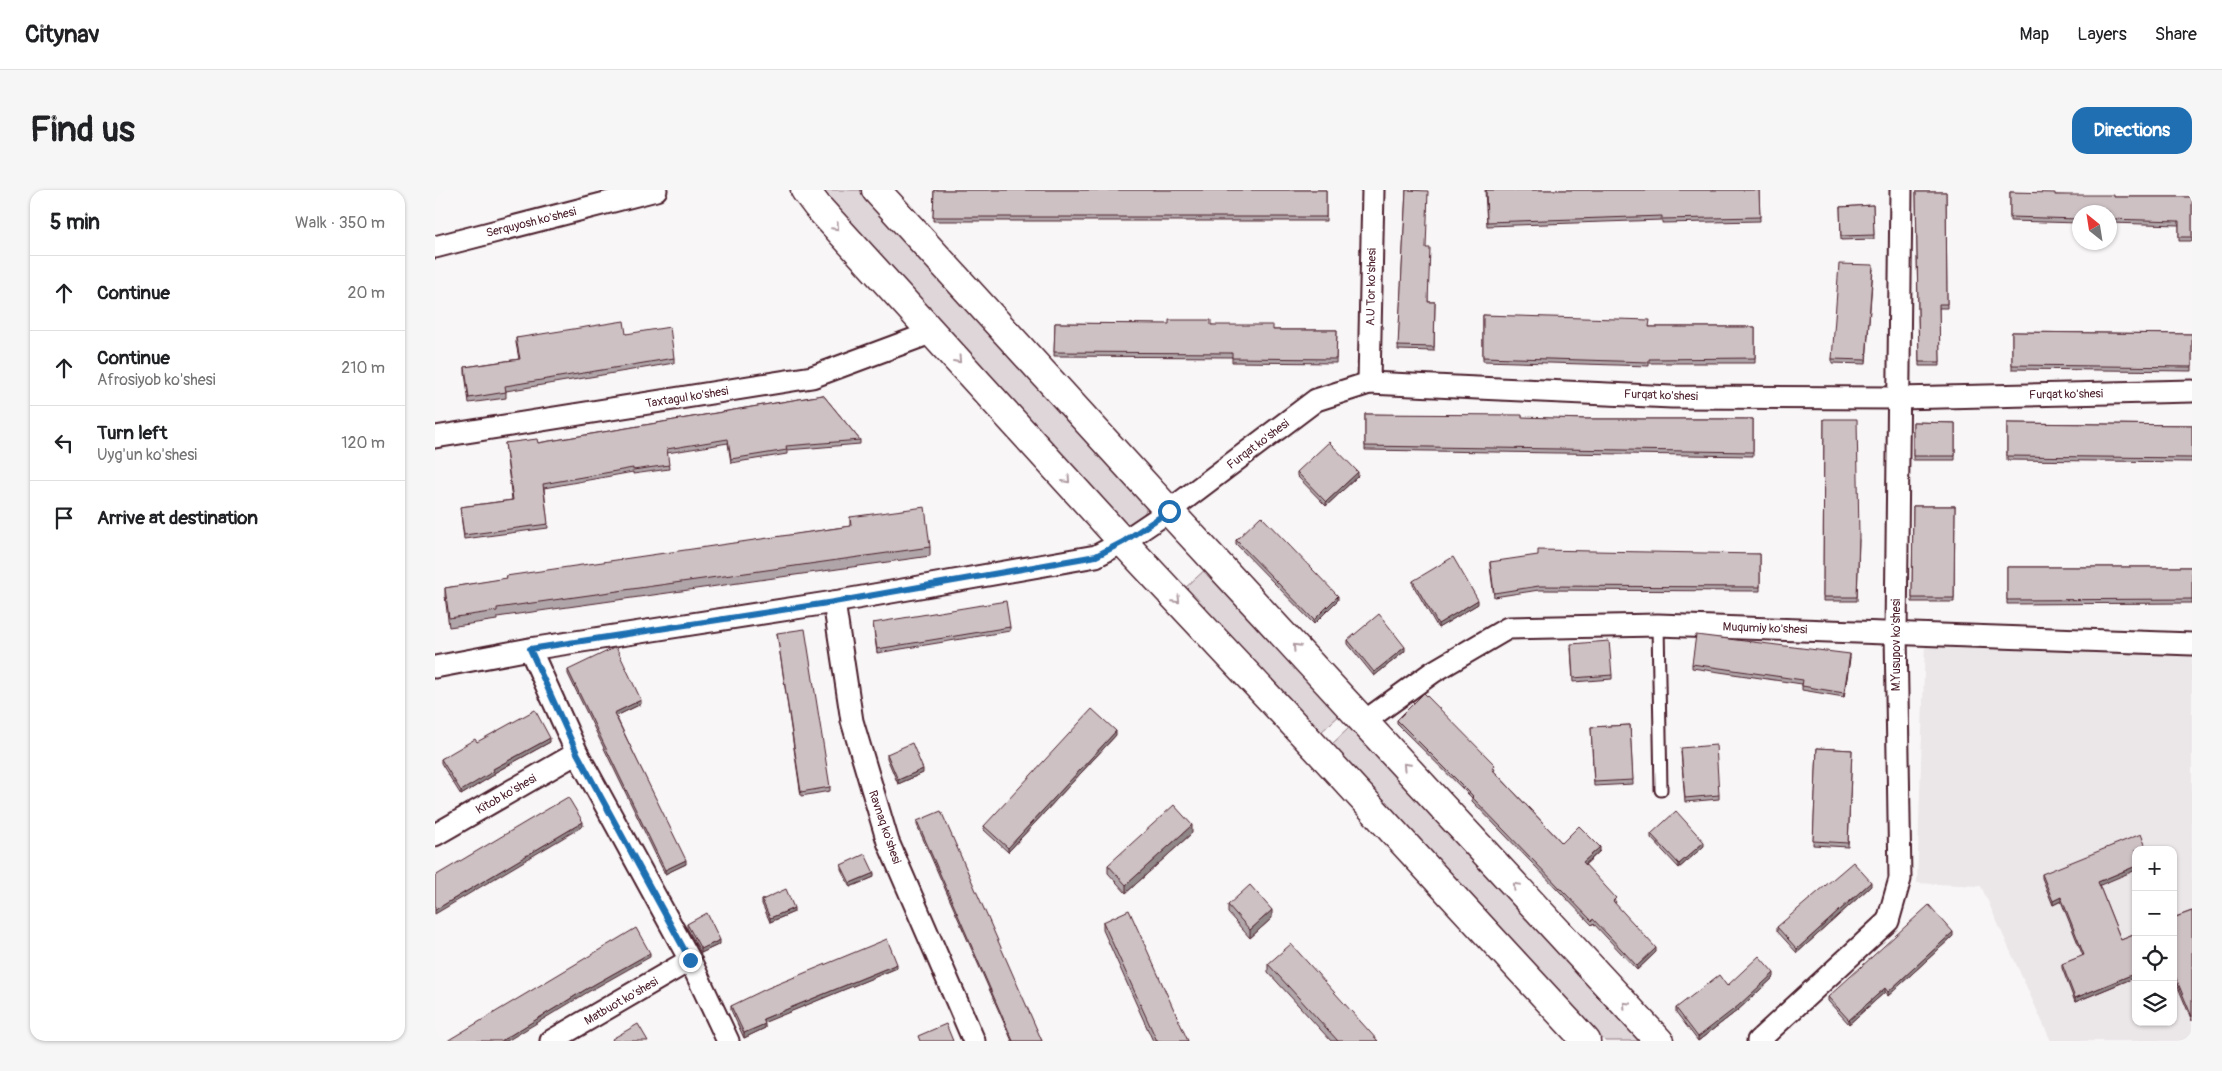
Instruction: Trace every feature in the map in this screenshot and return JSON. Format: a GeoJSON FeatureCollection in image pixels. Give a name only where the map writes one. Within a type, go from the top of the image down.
{"type":"FeatureCollection","features":[{"type":"Feature","properties":{"kind":"street","name":"Serquyosh ko'shesi"},"geometry":{"type":"LineString","coordinates":[[435,247],[656,190]]}},
{"type":"Feature","properties":{"kind":"street"},"geometry":{"type":"LineString","coordinates":[[805,190],[817,206],[1123,542],[1586,1041]]}},
{"type":"Feature","properties":{"kind":"street"},"geometry":{"type":"LineString","coordinates":[[876,190],[1169,511],[1659,1041]]}},
{"type":"Feature","properties":{"kind":"street","name":"A.U Tor ko'shesi"},"geometry":{"type":"LineString","coordinates":[[1369,383],[1373,190]]}},
{"type":"Feature","properties":{"kind":"street","name":"M.Yusupov ko'shesi"},"geometry":{"type":"LineString","coordinates":[[1758,1041],[1888,922],[1901,879],[1895,633],[1901,190]]}},
{"type":"Feature","properties":{"kind":"street","name":"Taxtagul ko'shesi"},"geometry":{"type":"LineString","coordinates":[[435,437],[812,377],[933,332]]}},
{"type":"Feature","properties":{"kind":"street","name":"Furqat ko'shesi"},"geometry":{"type":"LineString","coordinates":[[435,667],[530,649],[834,602],[1096,556],[1123,542],[1169,511],[1316,400],[1369,383],[1671,397],[1899,398],[2192,391]]}},
{"type":"Feature","properties":{"kind":"street","name":"Ravnaq ko'shesi"},"geometry":{"type":"LineString","coordinates":[[834,602],[853,721],[888,842],[974,1041]]}},
{"type":"Feature","properties":{"kind":"street","name":"Muqumiy ko'shesi"},"geometry":{"type":"LineString","coordinates":[[1365,721],[1433,672],[1508,628],[1658,624],[2192,644]]}},
{"type":"Feature","properties":{"kind":"street"},"geometry":{"type":"LineString","coordinates":[[530,649],[577,753],[690,960],[728,1041]]}},
{"type":"Feature","properties":{"kind":"street","name":"Kitob ko'shesi"},"geometry":{"type":"LineString","coordinates":[[435,835],[577,753]]}},
{"type":"Feature","properties":{"kind":"street","name":"Matbuot ko'shesi"},"geometry":{"type":"LineString","coordinates":[[551,1041],[690,960]]}},
{"type":"Feature","properties":{"kind":"lane"},"geometry":{"type":"LineString","coordinates":[[1658,624],[1661,790]]}},
{"type":"Feature","properties":{"kind":"shaded area"},"geometry":{"type":"Polygon","coordinates":[[[818,190],[860,190],[1146,498],[1145,512],[1140,518],[1128,524],[1120,520],[818,190]]]}},
{"type":"Feature","properties":{"kind":"shaded area"},"geometry":{"type":"Polygon","coordinates":[[[1208,567],[1342,713],[1319,734],[1184,589],[1208,567]]]}},
{"type":"Feature","properties":{"kind":"shaded area"},"geometry":{"type":"Polygon","coordinates":[[[1925,643],[2192,647],[2192,1041],[2051,1041],[1981,886],[1917,883],[1925,643]]]}},
{"type":"Feature","properties":{"kind":"shaded area"},"geometry":{"type":"Polygon","coordinates":[[[1352,725],[1643,1041],[1605,1041],[1330,746],[1352,725]]]}},
{"type":"Feature","properties":{"kind":"building"},"geometry":{"type":"Polygon","coordinates":[[[934,190],[1326,190],[1326,217],[933,217],[934,190]]]}},
{"type":"Feature","properties":{"kind":"building"},"geometry":{"type":"Polygon","coordinates":[[[1406,190],[1428,191],[1426,248],[1430,248],[1428,302],[1435,302],[1434,347],[1398,346],[1406,190]]]}},
{"type":"Feature","properties":{"kind":"building"},"geometry":{"type":"Polygon","coordinates":[[[1486,190],[1759,190],[1760,217],[1662,219],[1662,216],[1487,222],[1486,190]]]}},
{"type":"Feature","properties":{"kind":"building"},"geometry":{"type":"Polygon","coordinates":[[[1916,192],[1946,192],[1947,304],[1939,304],[1940,362],[1919,362],[1916,192]]]}},
{"type":"Feature","properties":{"kind":"building"},"geometry":{"type":"Polygon","coordinates":[[[2010,192],[2055,193],[2055,195],[2114,195],[2114,197],[2192,197],[2192,237],[2179,237],[2179,221],[2117,219],[2117,205],[2072,205],[2072,219],[2010,217],[2010,192]]]}},
{"type":"Feature","properties":{"kind":"building"},"geometry":{"type":"Polygon","coordinates":[[[1873,205],[1874,235],[1841,236],[1840,207],[1873,205]]]}},
{"type":"Feature","properties":{"kind":"building"},"geometry":{"type":"Polygon","coordinates":[[[1839,264],[1873,265],[1866,360],[1832,359],[1839,264]]]}},
{"type":"Feature","properties":{"kind":"building"},"geometry":{"type":"Polygon","coordinates":[[[1483,315],[1650,320],[1649,327],[1755,327],[1755,358],[1649,359],[1649,362],[1483,357],[1483,315]]]}},
{"type":"Feature","properties":{"kind":"building"},"geometry":{"type":"Polygon","coordinates":[[[1169,320],[1211,320],[1211,325],[1273,325],[1273,330],[1337,330],[1336,359],[1232,358],[1232,353],[1054,352],[1055,323],[1169,324],[1169,320]]]}},
{"type":"Feature","properties":{"kind":"building"},"geometry":{"type":"Polygon","coordinates":[[[624,321],[626,334],[670,327],[674,358],[505,386],[506,392],[469,398],[465,367],[520,359],[516,338],[624,321]]]}},
{"type":"Feature","properties":{"kind":"building"},"geometry":{"type":"Polygon","coordinates":[[[2012,332],[2192,334],[2192,367],[2012,365],[2012,332]]]}},
{"type":"Feature","properties":{"kind":"building"},"geometry":{"type":"Polygon","coordinates":[[[823,395],[860,440],[786,446],[787,450],[731,459],[728,439],[667,449],[669,465],[633,470],[633,468],[543,484],[548,524],[464,535],[460,507],[513,500],[505,443],[537,439],[538,443],[823,395]]]}},
{"type":"Feature","properties":{"kind":"building"},"geometry":{"type":"Polygon","coordinates":[[[1365,414],[1522,415],[1522,417],[1585,419],[1753,419],[1753,452],[1365,446],[1365,414]]]}},
{"type":"Feature","properties":{"kind":"building"},"geometry":{"type":"Polygon","coordinates":[[[1824,419],[1857,419],[1859,536],[1857,597],[1823,597],[1824,419]]]}},
{"type":"Feature","properties":{"kind":"building"},"geometry":{"type":"Polygon","coordinates":[[[1913,422],[1955,423],[1955,456],[1913,456],[1913,422]]]}},
{"type":"Feature","properties":{"kind":"building"},"geometry":{"type":"Polygon","coordinates":[[[2007,423],[2192,425],[2192,458],[2007,456],[2007,423]]]}},
{"type":"Feature","properties":{"kind":"building"},"geometry":{"type":"Polygon","coordinates":[[[1329,442],[1358,472],[1326,502],[1297,472],[1329,442]]]}},
{"type":"Feature","properties":{"kind":"building"},"geometry":{"type":"Polygon","coordinates":[[[1913,506],[1955,506],[1954,598],[1912,598],[1913,506]]]}},
{"type":"Feature","properties":{"kind":"building"},"geometry":{"type":"Polygon","coordinates":[[[925,507],[930,547],[497,608],[497,611],[449,618],[445,588],[507,578],[506,576],[851,526],[850,517],[925,507]]]}},
{"type":"Feature","properties":{"kind":"building"},"geometry":{"type":"Polygon","coordinates":[[[1261,516],[1338,596],[1314,620],[1236,540],[1261,516]]]}},
{"type":"Feature","properties":{"kind":"building"},"geometry":{"type":"Polygon","coordinates":[[[1538,550],[1760,554],[1760,587],[1539,586],[1494,593],[1490,562],[1538,555],[1538,550]]]}},
{"type":"Feature","properties":{"kind":"building"},"geometry":{"type":"Polygon","coordinates":[[[1453,557],[1478,600],[1438,624],[1413,581],[1453,557]]]}},
{"type":"Feature","properties":{"kind":"building"},"geometry":{"type":"Polygon","coordinates":[[[2007,567],[2192,567],[2192,599],[2007,600],[2007,567]]]}},
{"type":"Feature","properties":{"kind":"building"},"geometry":{"type":"Polygon","coordinates":[[[1006,601],[1010,627],[877,649],[873,623],[1006,601]]]}},
{"type":"Feature","properties":{"kind":"building"},"geometry":{"type":"Polygon","coordinates":[[[1379,614],[1405,647],[1374,672],[1348,640],[1379,614]]]}},
{"type":"Feature","properties":{"kind":"building"},"geometry":{"type":"Polygon","coordinates":[[[805,629],[830,787],[801,792],[777,633],[805,629]]]}},
{"type":"Feature","properties":{"kind":"building"},"geometry":{"type":"Polygon","coordinates":[[[1696,635],[1850,654],[1844,693],[1802,686],[1803,680],[1692,664],[1696,635]]]}},
{"type":"Feature","properties":{"kind":"building"},"geometry":{"type":"Polygon","coordinates":[[[1609,641],[1612,675],[1573,678],[1571,644],[1609,641]]]}},
{"type":"Feature","properties":{"kind":"building"},"geometry":{"type":"Polygon","coordinates":[[[616,647],[641,700],[614,713],[686,860],[665,870],[568,670],[616,647]]]}},
{"type":"Feature","properties":{"kind":"building"},"geometry":{"type":"Polygon","coordinates":[[[1424,693],[1495,765],[1492,769],[1562,843],[1579,826],[1600,847],[1583,862],[1616,898],[1613,901],[1656,948],[1637,966],[1397,720],[1424,693]]]}},
{"type":"Feature","properties":{"kind":"building"},"geometry":{"type":"Polygon","coordinates":[[[1092,709],[1116,731],[1008,848],[984,826],[1092,709]]]}},
{"type":"Feature","properties":{"kind":"building"},"geometry":{"type":"Polygon","coordinates":[[[535,710],[550,738],[493,769],[494,771],[461,791],[441,759],[475,739],[477,742],[535,710]]]}},
{"type":"Feature","properties":{"kind":"building"},"geometry":{"type":"Polygon","coordinates":[[[1630,725],[1633,780],[1594,782],[1591,727],[1630,725]]]}},
{"type":"Feature","properties":{"kind":"building"},"geometry":{"type":"Polygon","coordinates":[[[912,743],[923,769],[898,780],[887,754],[912,743]]]}},
{"type":"Feature","properties":{"kind":"building"},"geometry":{"type":"Polygon","coordinates":[[[1716,745],[1719,795],[1685,798],[1681,748],[1716,745]]]}},
{"type":"Feature","properties":{"kind":"building"},"geometry":{"type":"Polygon","coordinates":[[[1817,748],[1852,750],[1848,843],[1813,841],[1817,748]]]}},
{"type":"Feature","properties":{"kind":"building"},"geometry":{"type":"Polygon","coordinates":[[[568,797],[583,822],[435,910],[435,876],[568,797]]]}},
{"type":"Feature","properties":{"kind":"building"},"geometry":{"type":"Polygon","coordinates":[[[1174,805],[1192,825],[1126,885],[1108,865],[1174,805]]]}},
{"type":"Feature","properties":{"kind":"building"},"geometry":{"type":"Polygon","coordinates":[[[941,811],[1042,1041],[1013,1041],[917,821],[941,811]]]}},
{"type":"Feature","properties":{"kind":"building"},"geometry":{"type":"Polygon","coordinates":[[[1676,811],[1704,842],[1679,864],[1651,834],[1676,811]]]}},
{"type":"Feature","properties":{"kind":"building"},"geometry":{"type":"Polygon","coordinates":[[[2141,834],[2146,846],[2132,846],[2132,868],[2098,882],[2121,940],[2132,936],[2132,975],[2075,998],[2062,964],[2084,955],[2061,897],[2053,901],[2042,874],[2141,834]]]}},
{"type":"Feature","properties":{"kind":"building"},"geometry":{"type":"Polygon","coordinates":[[[865,854],[874,873],[850,883],[841,865],[865,854]]]}},
{"type":"Feature","properties":{"kind":"building"},"geometry":{"type":"Polygon","coordinates":[[[1853,862],[1871,882],[1797,949],[1777,927],[1853,862]]]}},
{"type":"Feature","properties":{"kind":"building"},"geometry":{"type":"Polygon","coordinates":[[[1250,885],[1272,910],[1250,930],[1228,905],[1250,885]]]}},
{"type":"Feature","properties":{"kind":"building"},"geometry":{"type":"Polygon","coordinates":[[[786,889],[794,908],[770,918],[762,900],[786,889]]]}},
{"type":"Feature","properties":{"kind":"building"},"geometry":{"type":"Polygon","coordinates":[[[1929,905],[1953,932],[1888,992],[1885,988],[1849,1020],[1828,997],[1929,905]]]}},
{"type":"Feature","properties":{"kind":"building"},"geometry":{"type":"Polygon","coordinates":[[[1129,910],[1188,1041],[1157,1041],[1103,922],[1129,910]]]}},
{"type":"Feature","properties":{"kind":"building"},"geometry":{"type":"Polygon","coordinates":[[[2192,911],[2192,1017],[2177,981],[2177,917],[2192,911]]]}},
{"type":"Feature","properties":{"kind":"building"},"geometry":{"type":"Polygon","coordinates":[[[707,913],[720,940],[701,949],[687,924],[707,913]]]}},
{"type":"Feature","properties":{"kind":"building"},"geometry":{"type":"Polygon","coordinates":[[[636,928],[650,953],[501,1041],[447,1041],[636,928]]]}},
{"type":"Feature","properties":{"kind":"building"},"geometry":{"type":"Polygon","coordinates":[[[887,939],[897,964],[763,1019],[765,1024],[744,1033],[731,1006],[768,988],[887,939]]]}},
{"type":"Feature","properties":{"kind":"building"},"geometry":{"type":"Polygon","coordinates":[[[1291,944],[1378,1041],[1338,1041],[1268,964],[1291,944]]]}},
{"type":"Feature","properties":{"kind":"building"},"geometry":{"type":"Polygon","coordinates":[[[1759,956],[1774,973],[1738,1006],[1698,1037],[1676,1008],[1719,975],[1727,986],[1759,956]]]}},
{"type":"Feature","properties":{"kind":"building"},"geometry":{"type":"Polygon","coordinates":[[[638,1024],[648,1041],[613,1041],[612,1039],[638,1024]]]}},
{"type":"Feature","properties":{"kind":"building"},"geometry":{"type":"Polygon","coordinates":[[[946,1024],[953,1041],[920,1041],[918,1036],[946,1024]]]}},
{"type":"Feature","properties":{"kind":"route"},"geometry":{"type":"LineString","coordinates":[[690,960],[577,753],[530,649],[834,602],[1096,556],[1123,542],[1169,511]]}}]}
